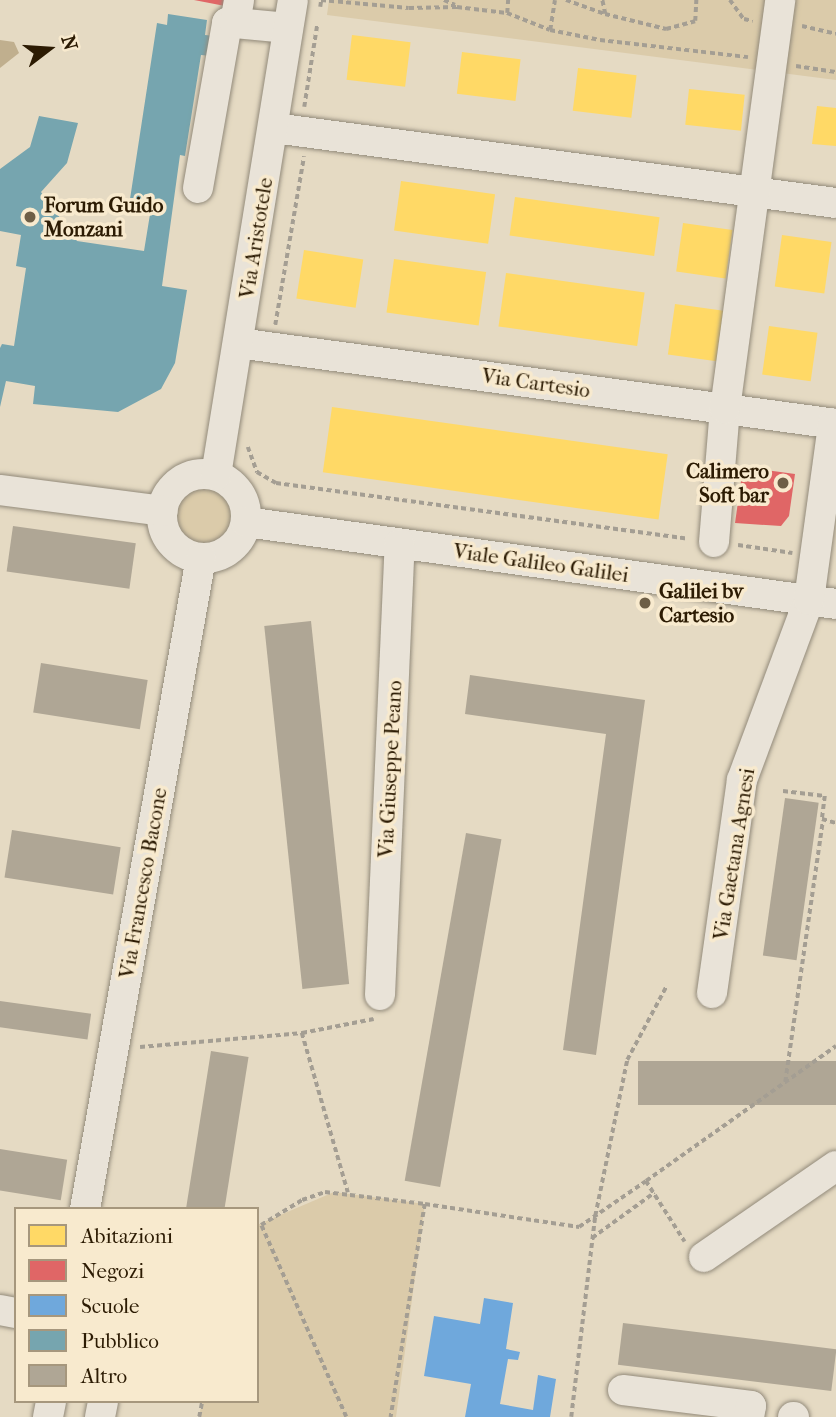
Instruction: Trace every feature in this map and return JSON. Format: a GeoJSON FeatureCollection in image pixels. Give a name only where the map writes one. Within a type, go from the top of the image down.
{"type":"FeatureCollection","features":[{"type":"Feature","properties":{"kind":"street"},"geometry":{"type":"LineString","coordinates":[[714,542],[725,409],[757,193],[780,0]]}},
{"type":"Feature","properties":{"kind":"street"},"geometry":{"type":"LineString","coordinates":[[198,188],[227,23],[237,12],[290,14]]}},
{"type":"Feature","properties":{"kind":"street","name":"Via Aristotele"},"geometry":{"type":"LineString","coordinates":[[216,475],[274,128],[290,14]]}},
{"type":"Feature","properties":{"kind":"street"},"geometry":{"type":"LineString","coordinates":[[274,128],[836,203]]}},
{"type":"Feature","properties":{"kind":"street","name":"Via Cartesio"},"geometry":{"type":"LineString","coordinates":[[238,342],[834,424],[823,602]]}},
{"type":"Feature","properties":{"kind":"street"},"geometry":{"type":"LineString","coordinates":[[197,474],[216,475],[240,494],[246,522],[228,551],[201,558],[173,543],[163,511],[171,490],[181,481],[197,474]]}},
{"type":"Feature","properties":{"kind":"street"},"geometry":{"type":"LineString","coordinates":[[0,490],[163,511]]}},
{"type":"Feature","properties":{"kind":"street","name":"Viale Galileo Galilei"},"geometry":{"type":"LineString","coordinates":[[246,522],[823,602]]}},
{"type":"Feature","properties":{"kind":"street","name":"Via Giuseppe Peano"},"geometry":{"type":"LineString","coordinates":[[380,995],[400,544]]}},
{"type":"Feature","properties":{"kind":"street","name":"Via Francesco Bacone"},"geometry":{"type":"LineString","coordinates":[[85,1207],[201,558]]}},
{"type":"Feature","properties":{"kind":"street","name":"Via Gaetana Agnesi"},"geometry":{"type":"LineString","coordinates":[[712,993],[742,780],[823,602]]}},
{"type":"Feature","properties":{"kind":"street"},"geometry":{"type":"LineString","coordinates":[[704,1256],[836,1166]]}},
{"type":"Feature","properties":{"kind":"street"},"geometry":{"type":"LineString","coordinates":[[623,1390],[751,1406],[749,1417]]}},
{"type":"Feature","properties":{"kind":"path"},"geometry":{"type":"LineString","coordinates":[[321,0],[386,6],[457,7],[507,13],[550,30],[600,40],[719,50],[836,72]]}},
{"type":"Feature","properties":{"kind":"path"},"geometry":{"type":"LineString","coordinates":[[386,0],[386,6]]}},
{"type":"Feature","properties":{"kind":"path"},"geometry":{"type":"LineString","coordinates":[[444,0],[457,7]]}},
{"type":"Feature","properties":{"kind":"path"},"geometry":{"type":"LineString","coordinates":[[507,13],[508,0]]}},
{"type":"Feature","properties":{"kind":"path"},"geometry":{"type":"LineString","coordinates":[[550,30],[555,0]]}},
{"type":"Feature","properties":{"kind":"path"},"geometry":{"type":"LineString","coordinates":[[566,0],[605,14],[667,29],[695,21],[696,0]]}},
{"type":"Feature","properties":{"kind":"path"},"geometry":{"type":"LineString","coordinates":[[602,0],[605,14]]}},
{"type":"Feature","properties":{"kind":"path"},"geometry":{"type":"LineString","coordinates":[[783,791],[825,796],[822,820],[836,823]]}},
{"type":"Feature","properties":{"kind":"path"},"geometry":{"type":"LineString","coordinates":[[785,1082],[822,824]]}},
{"type":"Feature","properties":{"kind":"path"},"geometry":{"type":"LineString","coordinates":[[571,1417],[595,1216],[627,1060],[666,987]]}},
{"type":"Feature","properties":{"kind":"path"},"geometry":{"type":"LineString","coordinates":[[114,1049],[302,1033],[374,1021],[380,995]]}},
{"type":"Feature","properties":{"kind":"path"},"geometry":{"type":"LineString","coordinates":[[302,1033],[348,1192]]}},
{"type":"Feature","properties":{"kind":"path"},"geometry":{"type":"LineString","coordinates":[[346,1417],[259,1226],[302,1200],[325,1192],[348,1192],[579,1227],[836,1046]]}},
{"type":"Feature","properties":{"kind":"path"},"geometry":{"type":"LineString","coordinates":[[646,1181],[698,1261],[704,1256]]}},
{"type":"Feature","properties":{"kind":"path"},"geometry":{"type":"LineString","coordinates":[[592,1238],[654,1194]]}},
{"type":"Feature","properties":{"kind":"path"},"geometry":{"type":"LineString","coordinates":[[391,1417],[425,1204]]}},
{"type":"Feature","properties":{"kind":"shaded area"},"geometry":{"type":"Polygon","coordinates":[[[329,0],[836,0],[836,80],[327,15],[329,0]]]}},
{"type":"Feature","properties":{"kind":"shaded area"},"geometry":{"type":"Polygon","coordinates":[[[0,40],[14,42],[19,53],[0,68],[0,40]]]}},
{"type":"Feature","properties":{"kind":"shaded area"},"geometry":{"type":"Polygon","coordinates":[[[198,488],[210,488],[225,496],[233,511],[233,523],[225,538],[210,546],[198,546],[183,538],[175,523],[175,511],[183,496],[198,488]]]}},
{"type":"Feature","properties":{"kind":"shaded area"},"geometry":{"type":"Polygon","coordinates":[[[334,1192],[425,1204],[396,1417],[199,1417],[202,1403],[259,1403],[259,1224],[334,1192]]]}},
{"type":"Feature","properties":{"kind":"building: Abitazioni"},"geometry":{"type":"Polygon","coordinates":[[[352,35],[411,42],[405,87],[347,80],[352,35]]]}},
{"type":"Feature","properties":{"kind":"building: Abitazioni"},"geometry":{"type":"Polygon","coordinates":[[[462,52],[521,59],[515,101],[457,94],[462,52]]]}},
{"type":"Feature","properties":{"kind":"building: Abitazioni"},"geometry":{"type":"Polygon","coordinates":[[[578,68],[637,75],[631,118],[573,111],[578,68]]]}},
{"type":"Feature","properties":{"kind":"building: Abitazioni"},"geometry":{"type":"Polygon","coordinates":[[[689,89],[745,95],[741,131],[685,125],[689,89]]]}},
{"type":"Feature","properties":{"kind":"building: Abitazioni"},"geometry":{"type":"Polygon","coordinates":[[[817,106],[836,108],[836,146],[812,144],[817,106]]]}},
{"type":"Feature","properties":{"kind":"building: Abitazioni"},"geometry":{"type":"Polygon","coordinates":[[[401,181],[495,194],[488,244],[394,231],[401,181]]]}},
{"type":"Feature","properties":{"kind":"building: Abitazioni"},"geometry":{"type":"Polygon","coordinates":[[[515,197],[660,217],[654,256],[510,236],[515,197]]]}},
{"type":"Feature","properties":{"kind":"building: Abitazioni"},"geometry":{"type":"Polygon","coordinates":[[[683,223],[733,230],[726,278],[676,272],[683,223]]]}},
{"type":"Feature","properties":{"kind":"building: Abitazioni"},"geometry":{"type":"Polygon","coordinates":[[[782,235],[832,242],[824,293],[775,286],[782,235]]]}},
{"type":"Feature","properties":{"kind":"building: Abitazioni"},"geometry":{"type":"Polygon","coordinates":[[[304,250],[363,259],[356,308],[296,298],[304,250]]]}},
{"type":"Feature","properties":{"kind":"building: Abitazioni"},"geometry":{"type":"Polygon","coordinates":[[[394,259],[486,272],[479,325],[386,312],[394,259]]]}},
{"type":"Feature","properties":{"kind":"building: Abitazioni"},"geometry":{"type":"Polygon","coordinates":[[[506,273],[645,292],[637,346],[498,326],[506,273]]]}},
{"type":"Feature","properties":{"kind":"building: Abitazioni"},"geometry":{"type":"Polygon","coordinates":[[[675,304],[724,311],[716,361],[668,355],[675,304]]]}},
{"type":"Feature","properties":{"kind":"building: Abitazioni"},"geometry":{"type":"Polygon","coordinates":[[[769,326],[818,333],[811,381],[762,375],[769,326]]]}},
{"type":"Feature","properties":{"kind":"building: Abitazioni"},"geometry":{"type":"Polygon","coordinates":[[[332,407],[668,454],[659,520],[323,472],[332,407]]]}},
{"type":"Feature","properties":{"kind":"building: Negozi"},"geometry":{"type":"Polygon","coordinates":[[[194,0],[226,0],[225,6],[194,0]]]}},
{"type":"Feature","properties":{"kind":"building: Negozi"},"geometry":{"type":"Polygon","coordinates":[[[743,467],[795,474],[789,516],[781,526],[735,523],[743,467]]]}},
{"type":"Feature","properties":{"kind":"building: Scuole"},"geometry":{"type":"Polygon","coordinates":[[[484,1298],[513,1303],[506,1349],[520,1352],[518,1360],[508,1359],[500,1404],[533,1410],[538,1375],[556,1379],[550,1417],[465,1417],[471,1384],[424,1376],[434,1316],[480,1324],[484,1298]]]}},
{"type":"Feature","properties":{"kind":"building: Pubblico","name":"Forum Guido Monzani"},"geometry":{"type":"Polygon","coordinates":[[[168,14],[207,20],[205,35],[215,36],[211,56],[201,55],[185,156],[180,155],[162,286],[187,290],[175,363],[161,389],[118,412],[33,404],[35,386],[6,381],[0,407],[0,348],[2,344],[14,346],[26,268],[16,266],[21,235],[0,231],[0,169],[30,147],[39,116],[78,123],[67,163],[41,192],[77,241],[144,251],[152,202],[130,199],[157,23],[167,25],[168,14]]]}},
{"type":"Feature","properties":{"kind":"building: Altro"},"geometry":{"type":"Polygon","coordinates":[[[13,526],[136,543],[129,589],[7,572],[13,526]]]}},
{"type":"Feature","properties":{"kind":"building: Altro"},"geometry":{"type":"Polygon","coordinates":[[[311,621],[349,984],[302,989],[264,626],[311,621]]]}},
{"type":"Feature","properties":{"kind":"building: Altro"},"geometry":{"type":"Polygon","coordinates":[[[41,663],[148,680],[140,729],[33,712],[41,663]]]}},
{"type":"Feature","properties":{"kind":"building: Altro"},"geometry":{"type":"Polygon","coordinates":[[[470,675],[645,700],[596,1055],[563,1050],[606,734],[465,714],[470,675]]]}},
{"type":"Feature","properties":{"kind":"building: Altro"},"geometry":{"type":"Polygon","coordinates":[[[785,798],[819,803],[797,960],[763,955],[785,798]]]}},
{"type":"Feature","properties":{"kind":"building: Altro"},"geometry":{"type":"Polygon","coordinates":[[[12,830],[121,847],[113,895],[4,877],[12,830]]]}},
{"type":"Feature","properties":{"kind":"building: Altro"},"geometry":{"type":"Polygon","coordinates":[[[466,833],[501,839],[440,1187],[405,1181],[466,833]]]}},
{"type":"Feature","properties":{"kind":"building: Altro"},"geometry":{"type":"Polygon","coordinates":[[[0,1001],[91,1014],[87,1040],[0,1027],[0,1001]]]}},
{"type":"Feature","properties":{"kind":"building: Altro"},"geometry":{"type":"Polygon","coordinates":[[[211,1051],[249,1057],[225,1207],[186,1207],[211,1051]]]}},
{"type":"Feature","properties":{"kind":"building: Altro"},"geometry":{"type":"Polygon","coordinates":[[[638,1061],[836,1061],[836,1105],[638,1105],[638,1061]]]}},
{"type":"Feature","properties":{"kind":"building: Altro"},"geometry":{"type":"Polygon","coordinates":[[[0,1149],[67,1160],[61,1200],[0,1191],[0,1149]]]}},
{"type":"Feature","properties":{"kind":"building: Altro"},"geometry":{"type":"Polygon","coordinates":[[[623,1323],[836,1349],[831,1391],[618,1365],[623,1323]]]}},
{"type":"Feature","properties":{"kind":"place","name":"Forum Guido Monzani"},"geometry":{"type":"Point","coordinates":[30,217]}},
{"type":"Feature","properties":{"kind":"place","name":"Calimero Soft bar"},"geometry":{"type":"Point","coordinates":[783,483]}},
{"type":"Feature","properties":{"kind":"place","name":"Galilei bv Cartesio"},"geometry":{"type":"Point","coordinates":[645,603]}}]}
